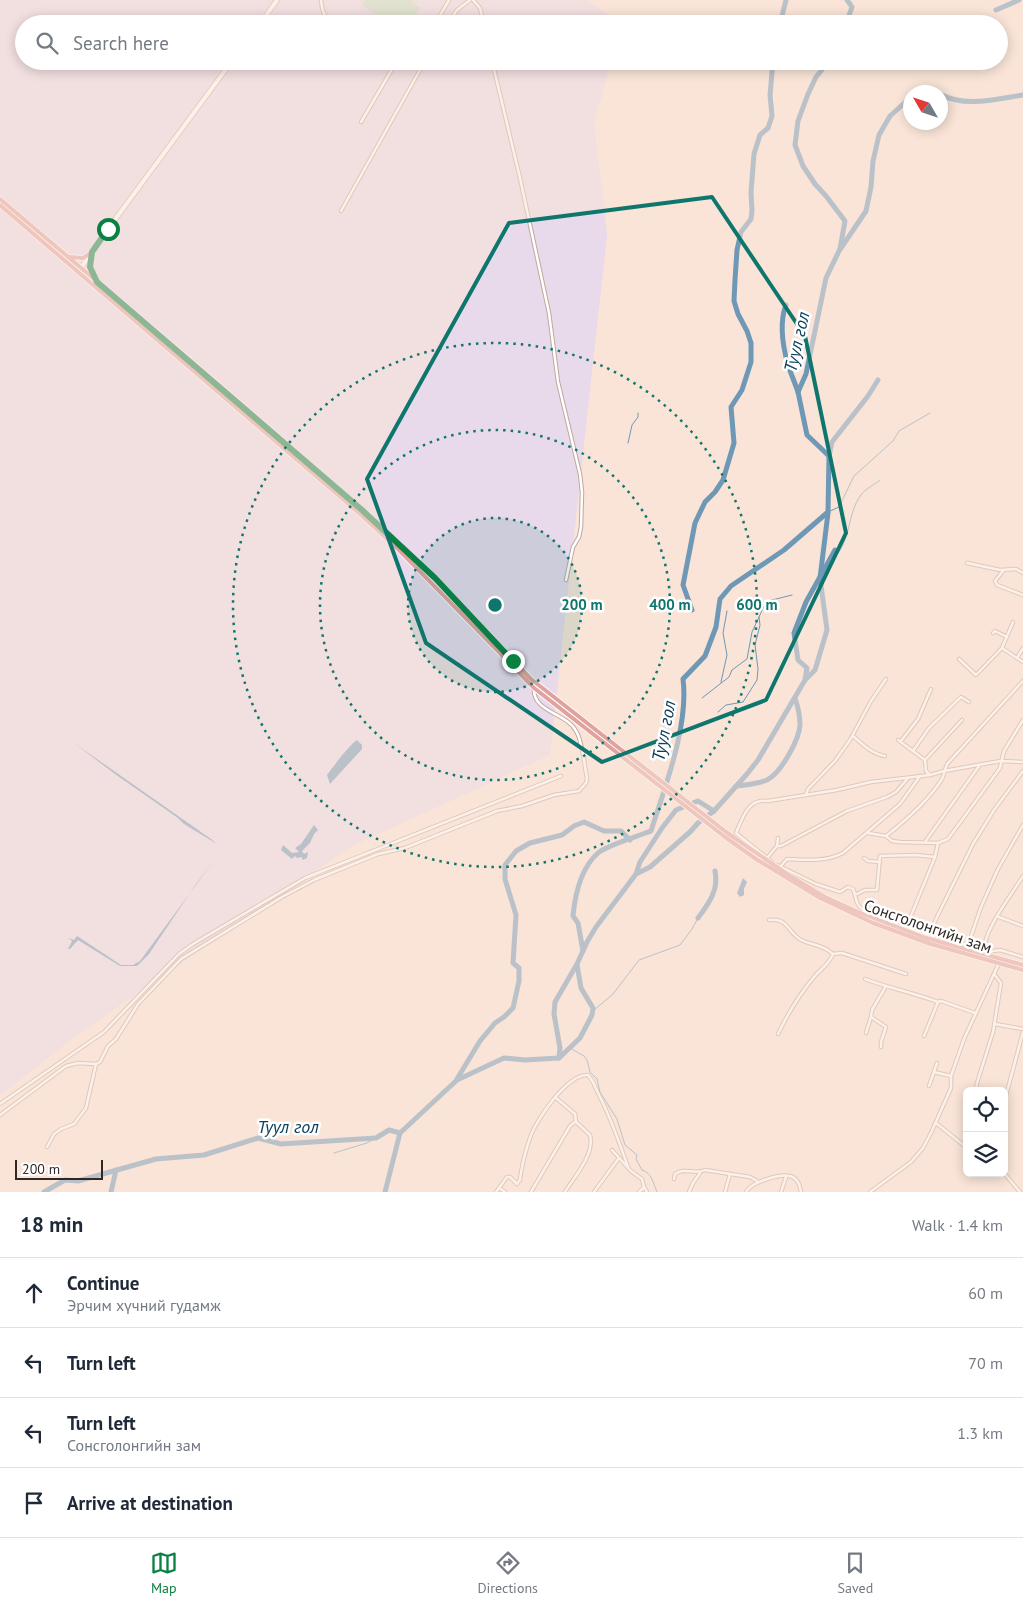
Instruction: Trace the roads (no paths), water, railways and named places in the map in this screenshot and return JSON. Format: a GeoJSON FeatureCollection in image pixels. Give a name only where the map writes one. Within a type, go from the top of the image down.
{"type":"FeatureCollection","features":[{"type":"Feature","properties":{"kind":"main road"},"geometry":{"type":"LineString","coordinates":[[266,15],[277,0]]}},
{"type":"Feature","properties":{"kind":"main road"},"geometry":{"type":"LineString","coordinates":[[79,270],[225,70]]}},
{"type":"Feature","properties":{"kind":"main road"},"geometry":{"type":"LineString","coordinates":[[0,199],[66,256],[79,270],[97,282],[362,510],[435,578],[531,679],[726,835]]}},
{"type":"Feature","properties":{"kind":"main road"},"geometry":{"type":"LineString","coordinates":[[0,205],[79,270],[359,513],[534,688],[622,753]]}},
{"type":"Feature","properties":{"kind":"main road"},"geometry":{"type":"LineString","coordinates":[[66,256],[83,258],[92,252]]}},
{"type":"Feature","properties":{"kind":"main road"},"geometry":{"type":"LineString","coordinates":[[92,252],[90,267],[97,282]]}},
{"type":"Feature","properties":{"kind":"main road","name":"Сонсголонгийн зам"},"geometry":{"type":"LineString","coordinates":[[726,835],[812,889],[840,904],[926,938],[1023,966]]}},
{"type":"Feature","properties":{"kind":"main road","name":"Сонсголонгийн зам"},"geometry":{"type":"LineString","coordinates":[[726,835],[794,884],[851,914],[931,944],[1023,970]]}},
{"type":"Feature","properties":{"kind":"street"},"geometry":{"type":"LineString","coordinates":[[321,0],[324,15]]}},
{"type":"Feature","properties":{"kind":"street"},"geometry":{"type":"LineString","coordinates":[[440,15],[449,0]]}},
{"type":"Feature","properties":{"kind":"street"},"geometry":{"type":"LineString","coordinates":[[453,15],[471,0],[480,8],[482,15]]}},
{"type":"Feature","properties":{"kind":"street"},"geometry":{"type":"LineString","coordinates":[[361,122],[390,70]]}},
{"type":"Feature","properties":{"kind":"street"},"geometry":{"type":"LineString","coordinates":[[341,211],[420,70]]}},
{"type":"Feature","properties":{"kind":"street"},"geometry":{"type":"LineString","coordinates":[[494,70],[549,313],[558,382],[576,455],[582,492],[581,527],[579,537],[573,547],[566,580]]}},
{"type":"Feature","properties":{"kind":"street"},"geometry":{"type":"LineString","coordinates":[[966,563],[1004,570],[1016,569],[1023,573]]}},
{"type":"Feature","properties":{"kind":"street"},"geometry":{"type":"LineString","coordinates":[[1004,570],[995,581],[1003,588],[1023,596]]}},
{"type":"Feature","properties":{"kind":"street"},"geometry":{"type":"LineString","coordinates":[[959,659],[976,675],[1002,648],[1013,622]]}},
{"type":"Feature","properties":{"kind":"street"},"geometry":{"type":"LineString","coordinates":[[994,633],[995,631],[1007,637]]}},
{"type":"Feature","properties":{"kind":"street"},"geometry":{"type":"LineString","coordinates":[[1002,648],[1023,662]]}},
{"type":"Feature","properties":{"kind":"street"},"geometry":{"type":"LineString","coordinates":[[1017,658],[1023,648]]}},
{"type":"Feature","properties":{"kind":"street"},"geometry":{"type":"LineString","coordinates":[[806,795],[808,789],[835,761],[886,679]]}},
{"type":"Feature","properties":{"kind":"street"},"geometry":{"type":"LineString","coordinates":[[886,836],[904,822],[932,791],[943,777],[947,764],[1023,681]]}},
{"type":"Feature","properties":{"kind":"street"},"geometry":{"type":"LineString","coordinates":[[47,1147],[54,1134],[61,1128],[74,1124],[86,1108],[96,1064],[102,1059],[108,1046],[120,1033],[138,1004],[181,959],[282,897],[314,880],[378,854],[405,848],[497,811],[522,806],[554,795],[575,792],[583,788],[587,778],[578,734],[571,725],[539,704],[534,696],[534,688]]}},
{"type":"Feature","properties":{"kind":"street"},"geometry":{"type":"LineString","coordinates":[[930,775],[926,771],[925,760],[899,740],[918,719],[924,701],[931,689]]}},
{"type":"Feature","properties":{"kind":"street"},"geometry":{"type":"LineString","coordinates":[[913,751],[929,728],[961,697],[969,702]]}},
{"type":"Feature","properties":{"kind":"street"},"geometry":{"type":"LineString","coordinates":[[925,760],[962,720]]}},
{"type":"Feature","properties":{"kind":"street"},"geometry":{"type":"LineString","coordinates":[[868,833],[886,836],[896,842],[938,842],[948,839],[1000,768],[1004,751],[1023,720]]}},
{"type":"Feature","properties":{"kind":"street"},"geometry":{"type":"LineString","coordinates":[[852,736],[879,755],[885,756]]}},
{"type":"Feature","properties":{"kind":"street"},"geometry":{"type":"LineString","coordinates":[[778,838],[777,846],[768,860],[736,833],[750,805],[758,800],[768,801],[806,795],[871,782],[930,775],[1001,761],[1022,762],[1023,758]]}},
{"type":"Feature","properties":{"kind":"street"},"geometry":{"type":"LineString","coordinates":[[924,842],[979,765]]}},
{"type":"Feature","properties":{"kind":"street"},"geometry":{"type":"LineString","coordinates":[[929,936],[972,844],[1023,771]]}},
{"type":"Feature","properties":{"kind":"street"},"geometry":{"type":"LineString","coordinates":[[0,1104],[104,1032],[179,954],[296,883],[353,858],[561,776]]}},
{"type":"Feature","properties":{"kind":"street"},"geometry":{"type":"LineString","coordinates":[[920,776],[900,804],[843,853],[836,857],[815,860],[787,859],[779,868],[840,892],[848,887],[853,889],[860,908],[876,918],[929,936],[938,936],[968,945],[983,953],[1000,950],[1023,957]]}},
{"type":"Feature","properties":{"kind":"street"},"geometry":{"type":"LineString","coordinates":[[777,846],[788,843],[847,811],[887,797],[896,792],[908,778]]}},
{"type":"Feature","properties":{"kind":"street"},"geometry":{"type":"LineString","coordinates":[[968,945],[981,907],[998,869],[1023,825]]}},
{"type":"Feature","properties":{"kind":"street"},"geometry":{"type":"LineString","coordinates":[[906,928],[935,857],[938,842]]}},
{"type":"Feature","properties":{"kind":"street"},"geometry":{"type":"LineString","coordinates":[[856,895],[865,890],[877,890],[880,856],[915,855],[935,857]]}},
{"type":"Feature","properties":{"kind":"street"},"geometry":{"type":"LineString","coordinates":[[864,858],[868,861],[880,862]]}},
{"type":"Feature","properties":{"kind":"street"},"geometry":{"type":"LineString","coordinates":[[983,953],[992,926],[1023,876]]}},
{"type":"Feature","properties":{"kind":"street"},"geometry":{"type":"LineString","coordinates":[[812,889],[816,884]]}},
{"type":"Feature","properties":{"kind":"street"},"geometry":{"type":"LineString","coordinates":[[998,916],[1023,926]]}},
{"type":"Feature","properties":{"kind":"street"},"geometry":{"type":"LineString","coordinates":[[769,920],[781,920],[787,924],[790,932],[802,940],[826,947],[834,954],[842,953],[906,974]]}},
{"type":"Feature","properties":{"kind":"street"},"geometry":{"type":"LineString","coordinates":[[778,1034],[793,1004],[815,976],[825,968],[834,954]]}},
{"type":"Feature","properties":{"kind":"street"},"geometry":{"type":"LineString","coordinates":[[870,1192],[911,1162],[923,1148],[951,1088],[951,1076],[975,1013],[999,963]]}},
{"type":"Feature","properties":{"kind":"street"},"geometry":{"type":"LineString","coordinates":[[977,1087],[995,1024],[1001,983],[994,974]]}},
{"type":"Feature","properties":{"kind":"street"},"geometry":{"type":"LineString","coordinates":[[864,979],[913,992],[938,1002],[941,1000],[975,1013]]}},
{"type":"Feature","properties":{"kind":"street"},"geometry":{"type":"LineString","coordinates":[[866,1033],[872,1010],[886,986]]}},
{"type":"Feature","properties":{"kind":"street"},"geometry":{"type":"LineString","coordinates":[[924,1036],[938,1002]]}},
{"type":"Feature","properties":{"kind":"street"},"geometry":{"type":"LineString","coordinates":[[871,1017],[886,1027],[881,1042],[882,1047]]}},
{"type":"Feature","properties":{"kind":"street"},"geometry":{"type":"LineString","coordinates":[[995,1024],[1023,1031],[1008,1087]]}},
{"type":"Feature","properties":{"kind":"street"},"geometry":{"type":"LineString","coordinates":[[0,1115],[66,1066],[78,1063],[96,1064]]}},
{"type":"Feature","properties":{"kind":"street"},"geometry":{"type":"LineString","coordinates":[[929,1086],[937,1063]]}},
{"type":"Feature","properties":{"kind":"street"},"geometry":{"type":"LineString","coordinates":[[934,1072],[951,1076]]}},
{"type":"Feature","properties":{"kind":"street"},"geometry":{"type":"LineString","coordinates":[[496,1192],[507,1177],[510,1177],[516,1184],[520,1180],[530,1138],[556,1098],[570,1082],[581,1075],[588,1075],[592,1078],[613,1124],[628,1167]]}},
{"type":"Feature","properties":{"kind":"street"},"geometry":{"type":"LineString","coordinates":[[556,1098],[575,1114],[576,1122],[590,1135],[590,1151],[565,1192]]}},
{"type":"Feature","properties":{"kind":"street"},"geometry":{"type":"LineString","coordinates":[[531,1192],[570,1126],[576,1122]]}},
{"type":"Feature","properties":{"kind":"street"},"geometry":{"type":"LineString","coordinates":[[936,1123],[963,1145]]}},
{"type":"Feature","properties":{"kind":"street"},"geometry":{"type":"LineString","coordinates":[[612,1150],[631,1171],[642,1179],[647,1192]]}},
{"type":"Feature","properties":{"kind":"street"},"geometry":{"type":"LineString","coordinates":[[594,1192],[619,1158]]}},
{"type":"Feature","properties":{"kind":"street"},"geometry":{"type":"LineString","coordinates":[[674,1178],[675,1174],[683,1170],[700,1172],[706,1170],[750,1177],[758,1181]]}},
{"type":"Feature","properties":{"kind":"street"},"geometry":{"type":"LineString","coordinates":[[689,1192],[700,1172]]}},
{"type":"Feature","properties":{"kind":"street"},"geometry":{"type":"LineString","coordinates":[[725,1192],[730,1174]]}},
{"type":"Feature","properties":{"kind":"street"},"geometry":{"type":"LineString","coordinates":[[781,1192],[786,1176]]}},
{"type":"Feature","properties":{"kind":"street"},"geometry":{"type":"LineString","coordinates":[[746,1192],[747,1189],[758,1181],[786,1176],[798,1181],[801,1192]]}},
{"type":"Feature","properties":{"kind":"street"},"geometry":{"type":"LineString","coordinates":[[1007,1177],[1020,1192]]}},
{"type":"Feature","properties":{"kind":"street"},"geometry":{"type":"LineString","coordinates":[[639,1192],[644,1187]]}},
{"type":"Feature","properties":{"kind":"street"},"geometry":{"type":"LineString","coordinates":[[499,1188],[505,1192]]}},
{"type":"Feature","properties":{"kind":"water"},"geometry":{"type":"Polygon","coordinates":[[[357,740],[362,745],[362,749],[330,784],[327,775],[357,740]]]}},
{"type":"Feature","properties":{"kind":"water"},"geometry":{"type":"Polygon","coordinates":[[[74,743],[211,839],[217,844],[184,824],[74,743]]]}},
{"type":"Feature","properties":{"kind":"water"},"geometry":{"type":"Polygon","coordinates":[[[314,825],[318,830],[310,843],[302,851],[304,854],[308,852],[307,858],[302,860],[302,857],[297,858],[295,856],[292,859],[281,850],[283,845],[292,853],[299,852],[295,848],[301,844],[314,825]]]}},
{"type":"Feature","properties":{"kind":"water"},"geometry":{"type":"Polygon","coordinates":[[[215,859],[190,894],[196,884],[215,859]]]}},
{"type":"Feature","properties":{"kind":"water"},"geometry":{"type":"Polygon","coordinates":[[[743,878],[747,882],[744,895],[740,897],[737,893],[743,878]]]}},
{"type":"Feature","properties":{"kind":"water"},"geometry":{"type":"Polygon","coordinates":[[[190,894],[149,954],[137,966],[120,966],[78,940],[68,949],[72,941],[68,938],[74,940],[77,936],[121,965],[133,965],[140,961],[190,894]]]}},
{"type":"Feature","properties":{"kind":"waterway","name":"Туул гол"},"geometry":{"type":"LineString","coordinates":[[782,15],[786,0]]}},
{"type":"Feature","properties":{"kind":"waterway","name":"Туул гол"},"geometry":{"type":"LineString","coordinates":[[847,0],[852,7],[849,15]]}},
{"type":"Feature","properties":{"kind":"waterway"},"geometry":{"type":"LineString","coordinates":[[996,10],[1019,0]]}},
{"type":"Feature","properties":{"kind":"waterway","name":"Туул гол"},"geometry":{"type":"LineString","coordinates":[[692,610],[683,585],[695,523],[705,502],[723,480],[734,443],[731,407],[742,390],[751,362],[751,343],[734,301],[737,250],[741,232],[751,219],[754,154],[760,135],[768,128],[772,116],[770,95],[772,70]]}},
{"type":"Feature","properties":{"kind":"waterway","name":"Туул гол"},"geometry":{"type":"LineString","coordinates":[[822,70],[808,94],[798,121],[795,145],[803,166],[845,221],[840,249]]}},
{"type":"Feature","properties":{"kind":"waterway","name":"Туул гол"},"geometry":{"type":"LineString","coordinates":[[948,97],[970,102],[1023,95]]}},
{"type":"Feature","properties":{"kind":"waterway","name":"Туул гол"},"geometry":{"type":"LineString","coordinates":[[583,951],[578,923],[573,916],[575,899],[583,874],[592,859],[602,850],[651,831],[669,776],[679,736],[684,697],[683,679],[705,656],[716,627],[720,599],[731,586],[784,550],[828,512],[829,456],[807,435],[798,392],[806,374],[826,278],[839,251],[866,211],[871,187],[873,161],[879,135],[890,116],[903,104]]}},
{"type":"Feature","properties":{"kind":"waterway"},"geometry":{"type":"LineString","coordinates":[[786,305],[782,327],[783,343],[788,365],[798,392]]}},
{"type":"Feature","properties":{"kind":"waterway"},"geometry":{"type":"LineString","coordinates":[[829,456],[832,442],[868,396],[878,380]]}},
{"type":"Feature","properties":{"kind":"waterway"},"geometry":{"type":"LineString","coordinates":[[628,443],[632,425],[638,417],[638,413]]}},
{"type":"Feature","properties":{"kind":"waterway"},"geometry":{"type":"LineString","coordinates":[[828,512],[839,507],[854,476],[893,441],[899,431],[930,413]]}},
{"type":"Feature","properties":{"kind":"waterway"},"geometry":{"type":"LineString","coordinates":[[830,560],[837,554],[846,539],[856,503],[867,489],[880,480]]}},
{"type":"Feature","properties":{"kind":"waterway"},"geometry":{"type":"LineString","coordinates":[[805,680],[815,670],[827,630],[820,578],[828,513]]}},
{"type":"Feature","properties":{"kind":"waterway"},"geometry":{"type":"LineString","coordinates":[[636,874],[650,867],[698,823],[714,811],[758,760],[805,680],[807,668],[798,660],[794,633],[806,602],[835,550]]}},
{"type":"Feature","properties":{"kind":"waterway"},"geometry":{"type":"LineString","coordinates":[[702,698],[729,677],[732,670],[747,659],[752,632],[765,604],[768,601],[792,595]]}},
{"type":"Feature","properties":{"kind":"waterway"},"geometry":{"type":"LineString","coordinates":[[721,682],[727,655],[723,633],[727,611]]}},
{"type":"Feature","properties":{"kind":"waterway"},"geometry":{"type":"LineString","coordinates":[[718,712],[726,705],[743,702],[757,680],[758,669],[755,645],[760,625],[759,617]]}},
{"type":"Feature","properties":{"kind":"waterway"},"geometry":{"type":"LineString","coordinates":[[736,786],[767,780],[778,771],[793,747],[799,731],[800,718],[795,698]]}},
{"type":"Feature","properties":{"kind":"waterway","name":"Туул гол"},"geometry":{"type":"LineString","coordinates":[[385,1192],[400,1133],[457,1080],[504,1058],[525,1060],[559,1058],[560,1048],[554,1014],[555,1002],[596,927],[636,874],[640,862],[676,810],[698,801],[714,811]]}},
{"type":"Feature","properties":{"kind":"waterway"},"geometry":{"type":"LineString","coordinates":[[457,1079],[480,1041],[495,1023],[513,1008],[519,981],[519,968],[513,963],[516,915],[505,879],[505,865],[516,851],[530,843],[562,835],[574,826],[584,822],[604,831],[621,831],[630,840]]}},
{"type":"Feature","properties":{"kind":"waterway"},"geometry":{"type":"LineString","coordinates":[[698,918],[709,902],[714,890],[716,884],[715,871]]}},
{"type":"Feature","properties":{"kind":"waterway"},"geometry":{"type":"LineString","coordinates":[[593,1011],[613,994],[639,960],[680,945],[698,918]]}},
{"type":"Feature","properties":{"kind":"waterway"},"geometry":{"type":"LineString","coordinates":[[559,1058],[580,1038],[592,1015],[593,1008],[581,988],[577,965]]}},
{"type":"Feature","properties":{"kind":"waterway"},"geometry":{"type":"LineString","coordinates":[[570,1048],[584,1056],[587,1060],[590,1072],[597,1079],[600,1092],[617,1119],[625,1145],[637,1155],[636,1159],[642,1170],[650,1176],[657,1192]]}},
{"type":"Feature","properties":{"kind":"waterway","name":"Туул гол"},"geometry":{"type":"LineString","coordinates":[[44,1192],[65,1180],[78,1181],[156,1159],[204,1155],[258,1138],[281,1144],[376,1138],[389,1130],[400,1133]]}},
{"type":"Feature","properties":{"kind":"waterway"},"geometry":{"type":"LineString","coordinates":[[334,1153],[367,1143],[376,1138]]}},
{"type":"Feature","properties":{"kind":"waterway","name":"Туул гол"},"geometry":{"type":"LineString","coordinates":[[111,1192],[116,1170]]}}]}
